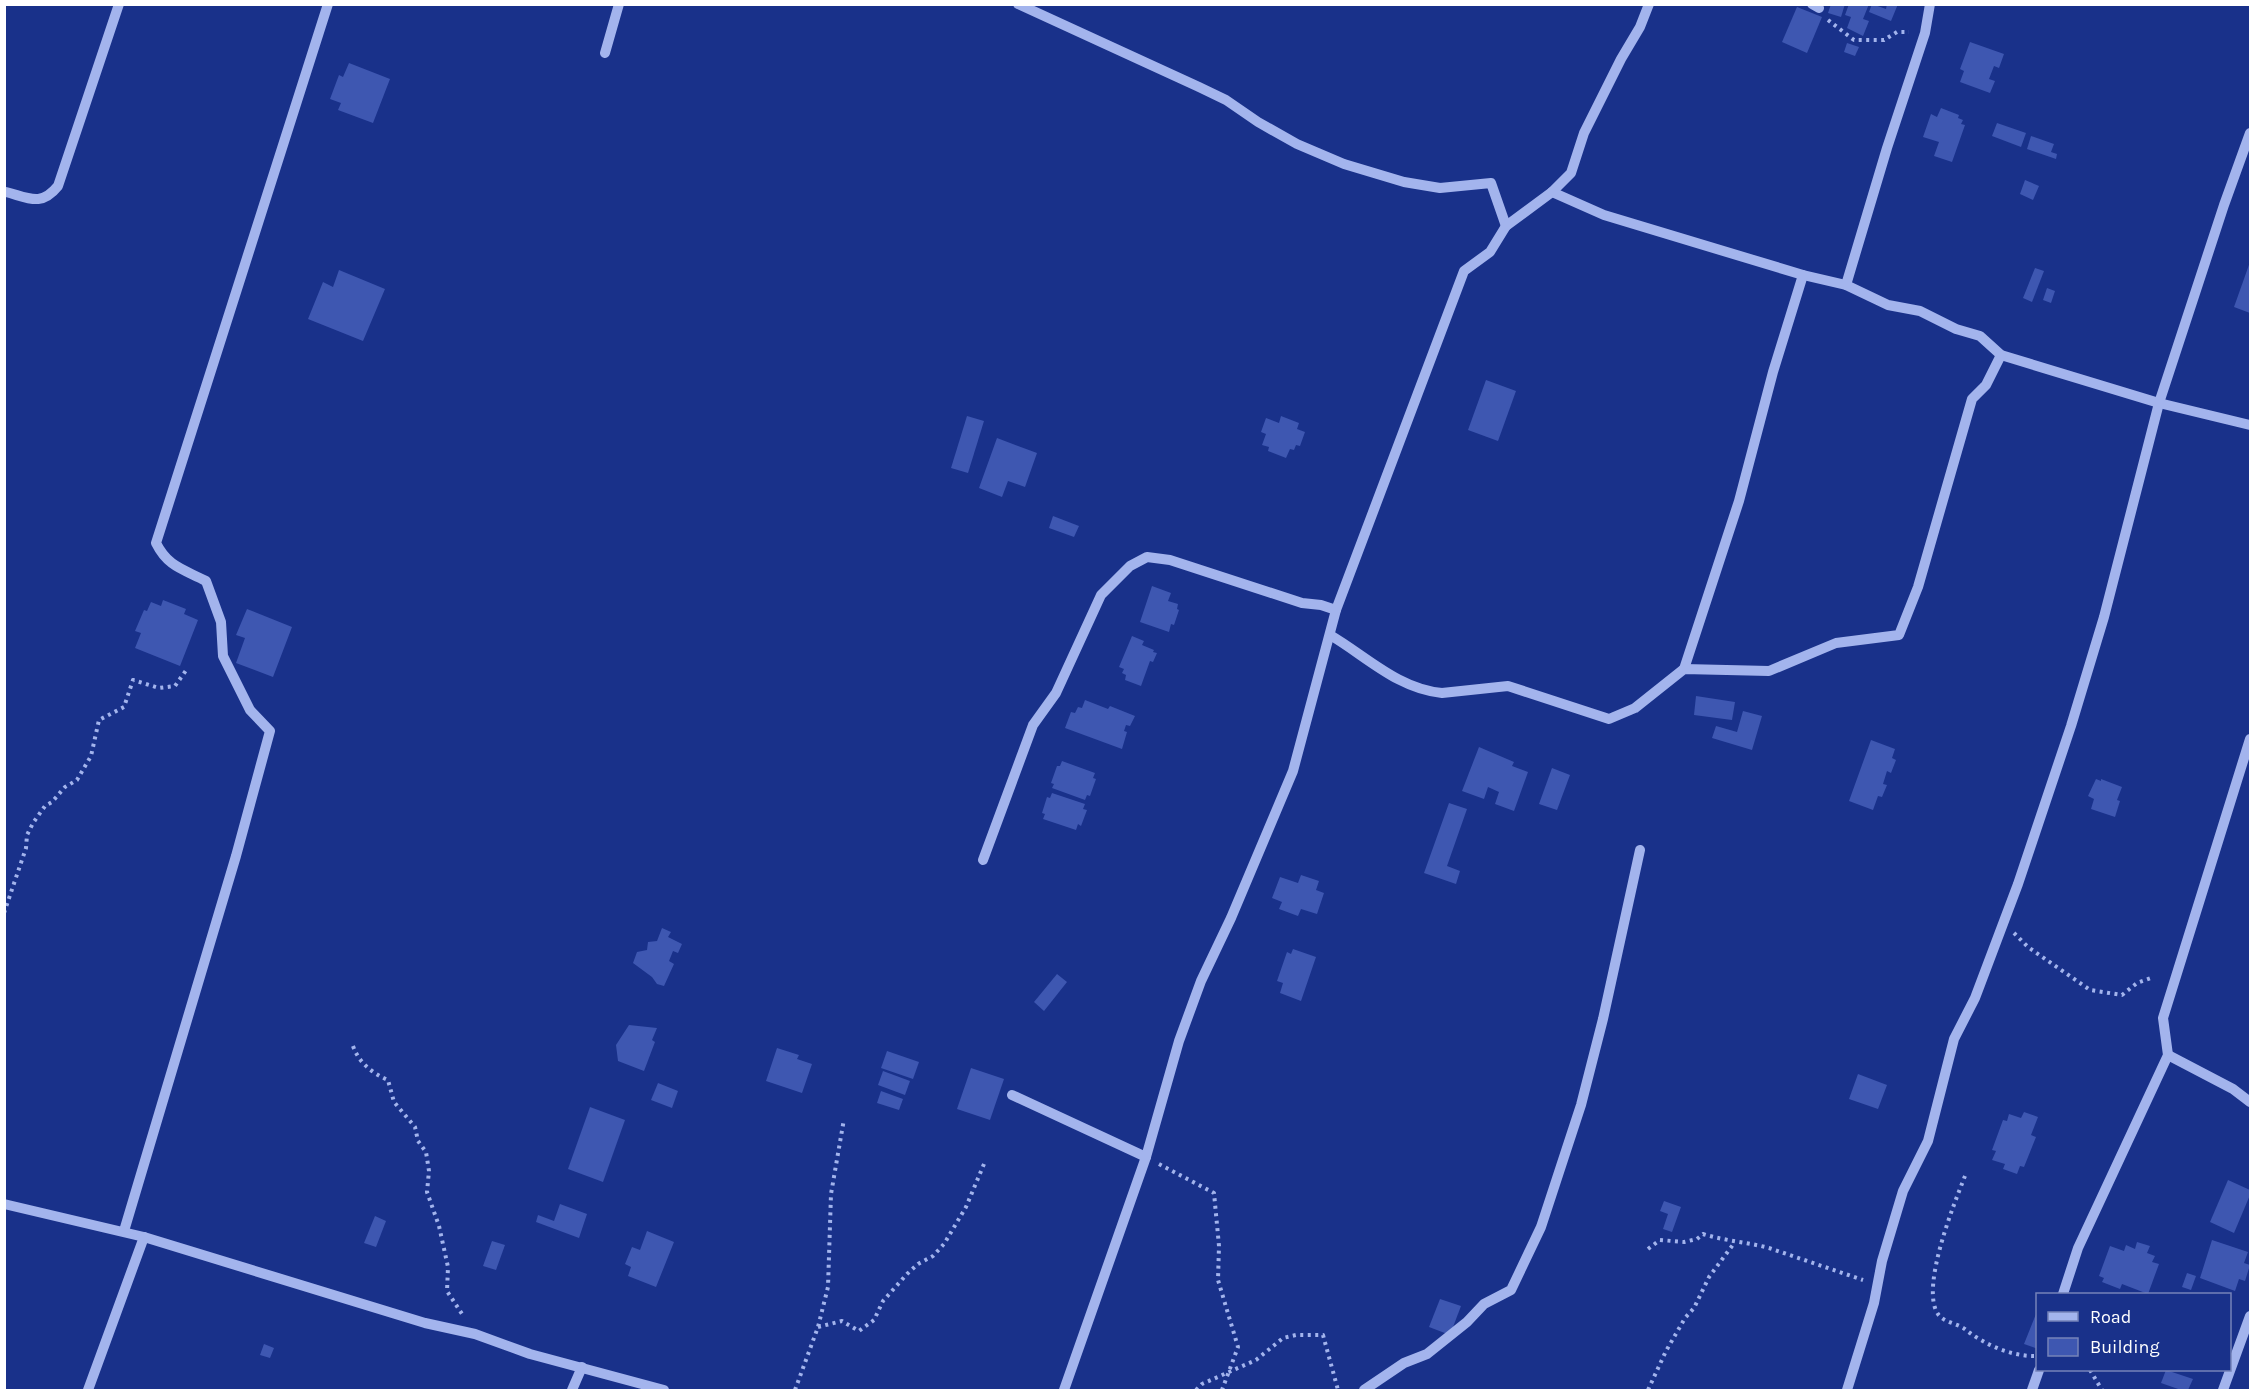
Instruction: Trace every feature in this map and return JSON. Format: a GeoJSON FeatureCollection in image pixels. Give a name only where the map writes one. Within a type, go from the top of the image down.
{"type":"FeatureCollection","features":[{"type":"Feature","properties":{"kind":"street"},"geometry":{"type":"LineString","coordinates":[[6,192],[37,201],[50,196],[58,186],[119,4]]}},
{"type":"Feature","properties":{"kind":"street"},"geometry":{"type":"LineString","coordinates":[[124,1231],[236,856],[270,731],[250,710],[223,656],[221,622],[206,581],[163,557],[156,543],[328,4]]}},
{"type":"Feature","properties":{"kind":"street"},"geometry":{"type":"LineString","coordinates":[[605,53],[619,4]]}},
{"type":"Feature","properties":{"kind":"street"},"geometry":{"type":"LineString","coordinates":[[1018,4],[1226,100],[1258,122],[1297,144],[1344,164],[1404,182],[1440,188],[1491,183],[1506,226]]}},
{"type":"Feature","properties":{"kind":"street"},"geometry":{"type":"LineString","coordinates":[[1064,1390],[1146,1157],[1179,1041],[1200,981],[1230,918],[1293,771],[1336,610],[1464,271],[1490,252],[1506,226],[1552,192],[1571,173],[1584,133],[1621,59],[1640,27],[1649,4]]}},
{"type":"Feature","properties":{"kind":"street"},"geometry":{"type":"LineString","coordinates":[[1846,285],[1887,148],[1925,33],[1930,4]]}},
{"type":"Feature","properties":{"kind":"street"},"geometry":{"type":"LineString","coordinates":[[1847,1390],[1874,1303],[1877,1284],[1903,1191],[1928,1141],[1954,1039],[1975,998],[2018,884],[2071,726],[2104,617],[2159,403],[2250,133]]}},
{"type":"Feature","properties":{"kind":"street"},"geometry":{"type":"LineString","coordinates":[[1552,192],[1604,215],[1803,275],[1846,285],[1888,304],[1920,311],[1956,329],[1980,336],[2001,355],[2159,403],[2250,425]]}},
{"type":"Feature","properties":{"kind":"street"},"geometry":{"type":"LineString","coordinates":[[1330,635],[1391,676],[1432,692],[1508,686],[1609,719],[1635,708],[1684,669],[1739,501],[1773,372],[1803,275]]}},
{"type":"Feature","properties":{"kind":"street"},"geometry":{"type":"LineString","coordinates":[[1684,669],[1769,671],[1836,644],[1899,635],[1918,587],[1972,399],[1986,385],[2001,355]]}},
{"type":"Feature","properties":{"kind":"street"},"geometry":{"type":"LineString","coordinates":[[983,860],[1033,725],[1056,693],[1101,595],[1130,566],[1147,556],[1170,560],[1302,603],[1321,605],[1336,610]]}},
{"type":"Feature","properties":{"kind":"street"},"geometry":{"type":"LineString","coordinates":[[2063,1293],[2078,1248],[2168,1055],[2163,1018],[2250,739]]}},
{"type":"Feature","properties":{"kind":"street"},"geometry":{"type":"LineString","coordinates":[[1364,1390],[1404,1363],[1427,1354],[1467,1322],[1485,1304],[1511,1290],[1540,1227],[1581,1105],[1603,1018],[1640,850]]}},
{"type":"Feature","properties":{"kind":"street"},"geometry":{"type":"LineString","coordinates":[[2168,1055],[2233,1089],[2250,1102]]}},
{"type":"Feature","properties":{"kind":"street"},"geometry":{"type":"LineString","coordinates":[[1012,1095],[1146,1157]]}},
{"type":"Feature","properties":{"kind":"street"},"geometry":{"type":"LineString","coordinates":[[4,1204],[124,1231],[425,1323],[475,1334],[530,1354],[664,1390]]}},
{"type":"Feature","properties":{"kind":"street"},"geometry":{"type":"LineString","coordinates":[[88,1390],[144,1237]]}},
{"type":"Feature","properties":{"kind":"street"},"geometry":{"type":"LineString","coordinates":[[2231,1368],[2250,1316]]}},
{"type":"Feature","properties":{"kind":"street"},"geometry":{"type":"LineString","coordinates":[[572,1390],[582,1367]]}},
{"type":"Feature","properties":{"kind":"street"},"geometry":{"type":"LineString","coordinates":[[2032,1390],[2039,1371]]}},
{"type":"Feature","properties":{"kind":"street"},"geometry":{"type":"LineString","coordinates":[[2223,1390],[2230,1371]]}},
{"type":"Feature","properties":{"kind":"path"},"geometry":{"type":"LineString","coordinates":[[1816,6],[1822,15],[1854,40],[1884,40],[1897,32],[1925,33]]}},
{"type":"Feature","properties":{"kind":"path"},"geometry":{"type":"LineString","coordinates":[[4,913],[26,848],[27,835],[45,806],[52,802],[65,787],[77,780],[91,756],[99,720],[124,707],[133,680],[159,688],[175,686],[187,669]]}},
{"type":"Feature","properties":{"kind":"path"},"geometry":{"type":"LineString","coordinates":[[2003,922],[2028,947],[2090,990],[2122,996],[2137,983],[2154,977]]}},
{"type":"Feature","properties":{"kind":"path"},"geometry":{"type":"LineString","coordinates":[[353,1046],[357,1059],[377,1075],[388,1080],[394,1102],[415,1127],[418,1141],[426,1152],[429,1171],[427,1192],[439,1226],[448,1267],[447,1291],[475,1334]]}},
{"type":"Feature","properties":{"kind":"path"},"geometry":{"type":"LineString","coordinates":[[795,1390],[818,1327],[828,1287],[831,1194],[844,1119]]}},
{"type":"Feature","properties":{"kind":"path"},"geometry":{"type":"LineString","coordinates":[[1146,1157],[1214,1193],[1219,1246],[1218,1280],[1238,1347],[1222,1390]]}},
{"type":"Feature","properties":{"kind":"path"},"geometry":{"type":"LineString","coordinates":[[818,1327],[842,1322],[859,1331],[874,1320],[883,1301],[895,1287],[918,1264],[933,1256],[944,1244],[966,1207],[984,1164]]}},
{"type":"Feature","properties":{"kind":"path"},"geometry":{"type":"LineString","coordinates":[[1965,1176],[1936,1262],[1933,1290],[1936,1310],[1940,1316],[1960,1325],[1982,1341],[2023,1356],[2036,1355]]}},
{"type":"Feature","properties":{"kind":"path"},"geometry":{"type":"LineString","coordinates":[[1648,1249],[1660,1240],[1684,1242],[1697,1239],[1703,1234],[1769,1248],[1835,1272],[1877,1284]]}},
{"type":"Feature","properties":{"kind":"path"},"geometry":{"type":"LineString","coordinates":[[1648,1390],[1666,1351],[1685,1318],[1694,1308],[1708,1277],[1736,1241]]}},
{"type":"Feature","properties":{"kind":"path"},"geometry":{"type":"LineString","coordinates":[[1196,1390],[1202,1384],[1265,1354],[1283,1338],[1296,1335],[1323,1335],[1338,1390]]}},
{"type":"Feature","properties":{"kind":"path"},"geometry":{"type":"LineString","coordinates":[[2091,1371],[2102,1390]]}},
{"type":"Feature","properties":{"kind":"building"},"geometry":{"type":"Polygon","coordinates":[[[1831,4],[1845,4],[1841,17],[1828,13],[1831,4]]]}},
{"type":"Feature","properties":{"kind":"building"},"geometry":{"type":"Polygon","coordinates":[[[1849,4],[1869,4],[1863,19],[1869,21],[1863,36],[1847,28],[1851,17],[1845,15],[1849,4]]]}},
{"type":"Feature","properties":{"kind":"building"},"geometry":{"type":"Polygon","coordinates":[[[1872,4],[1886,9],[1887,4],[1898,4],[1891,21],[1869,12],[1872,4]]]}},
{"type":"Feature","properties":{"kind":"building"},"geometry":{"type":"Polygon","coordinates":[[[1797,7],[1822,17],[1807,53],[1782,42],[1797,7]]]}},
{"type":"Feature","properties":{"kind":"building"},"geometry":{"type":"Polygon","coordinates":[[[1970,42],[2004,54],[1999,68],[1994,66],[1989,79],[1995,81],[1990,93],[1960,82],[1964,71],[1960,69],[1970,42]]]}},
{"type":"Feature","properties":{"kind":"building"},"geometry":{"type":"Polygon","coordinates":[[[1847,43],[1859,47],[1855,56],[1844,52],[1847,43]]]}},
{"type":"Feature","properties":{"kind":"building"},"geometry":{"type":"Polygon","coordinates":[[[349,63],[390,79],[373,123],[338,110],[341,103],[330,99],[339,75],[343,77],[349,63]]]}},
{"type":"Feature","properties":{"kind":"building"},"geometry":{"type":"Polygon","coordinates":[[[1941,108],[1959,115],[1958,118],[1963,120],[1961,124],[1965,125],[1952,162],[1934,156],[1939,142],[1923,137],[1931,114],[1937,117],[1941,108]]]}},
{"type":"Feature","properties":{"kind":"building"},"geometry":{"type":"Polygon","coordinates":[[[1997,123],[2026,133],[2021,147],[1992,136],[1997,123]]]}},
{"type":"Feature","properties":{"kind":"building"},"geometry":{"type":"Polygon","coordinates":[[[2031,136],[2054,144],[2051,152],[2057,154],[2056,159],[2027,149],[2031,136]]]}},
{"type":"Feature","properties":{"kind":"building"},"geometry":{"type":"Polygon","coordinates":[[[2025,180],[2039,186],[2033,200],[2020,194],[2025,180]]]}},
{"type":"Feature","properties":{"kind":"building"},"geometry":{"type":"Polygon","coordinates":[[[2250,262],[2250,313],[2234,307],[2250,262]]]}},
{"type":"Feature","properties":{"kind":"building"},"geometry":{"type":"Polygon","coordinates":[[[2035,268],[2044,271],[2032,302],[2023,298],[2035,268]]]}},
{"type":"Feature","properties":{"kind":"building"},"geometry":{"type":"Polygon","coordinates":[[[339,270],[385,289],[363,341],[308,319],[323,282],[333,287],[339,270]]]}},
{"type":"Feature","properties":{"kind":"building"},"geometry":{"type":"Polygon","coordinates":[[[2047,288],[2055,291],[2051,303],[2043,300],[2047,288]]]}},
{"type":"Feature","properties":{"kind":"building"},"geometry":{"type":"Polygon","coordinates":[[[1486,380],[1516,391],[1498,441],[1468,430],[1486,380]]]}},
{"type":"Feature","properties":{"kind":"building"},"geometry":{"type":"Polygon","coordinates":[[[967,416],[984,421],[968,473],[951,468],[967,416]]]}},
{"type":"Feature","properties":{"kind":"building"},"geometry":{"type":"Polygon","coordinates":[[[1281,416],[1299,423],[1297,429],[1305,432],[1300,446],[1296,445],[1294,450],[1290,449],[1286,458],[1268,451],[1269,447],[1262,445],[1266,434],[1261,432],[1266,418],[1279,423],[1281,416]]]}},
{"type":"Feature","properties":{"kind":"building"},"geometry":{"type":"Polygon","coordinates":[[[997,438],[1037,453],[1025,487],[1008,481],[1002,497],[979,488],[997,438]]]}},
{"type":"Feature","properties":{"kind":"building"},"geometry":{"type":"Polygon","coordinates":[[[1053,516],[1079,526],[1074,537],[1049,528],[1053,516]]]}},
{"type":"Feature","properties":{"kind":"building"},"geometry":{"type":"Polygon","coordinates":[[[1152,586],[1171,593],[1168,601],[1178,604],[1177,609],[1179,610],[1169,632],[1140,622],[1152,586]]]}},
{"type":"Feature","properties":{"kind":"building"},"geometry":{"type":"Polygon","coordinates":[[[163,600],[186,609],[184,614],[198,620],[180,666],[135,648],[141,633],[135,631],[144,610],[147,611],[151,602],[161,606],[163,600]]]}},
{"type":"Feature","properties":{"kind":"building"},"geometry":{"type":"Polygon","coordinates":[[[247,609],[292,627],[273,677],[236,663],[245,638],[236,635],[247,609]]]}},
{"type":"Feature","properties":{"kind":"building"},"geometry":{"type":"Polygon","coordinates":[[[1132,636],[1144,641],[1142,645],[1157,653],[1153,662],[1150,661],[1141,686],[1125,680],[1126,675],[1122,673],[1124,669],[1119,667],[1132,636]]]}},
{"type":"Feature","properties":{"kind":"building"},"geometry":{"type":"Polygon","coordinates":[[[1696,696],[1735,702],[1732,720],[1694,715],[1696,696]]]}},
{"type":"Feature","properties":{"kind":"building"},"geometry":{"type":"Polygon","coordinates":[[[1085,700],[1108,709],[1110,706],[1135,716],[1130,726],[1126,725],[1124,731],[1127,732],[1122,749],[1065,728],[1071,712],[1075,713],[1078,707],[1082,708],[1085,700]]]}},
{"type":"Feature","properties":{"kind":"building"},"geometry":{"type":"Polygon","coordinates":[[[1743,711],[1762,716],[1752,750],[1712,738],[1716,726],[1737,732],[1743,711]]]}},
{"type":"Feature","properties":{"kind":"building"},"geometry":{"type":"Polygon","coordinates":[[[1871,740],[1895,749],[1892,758],[1896,760],[1891,773],[1887,771],[1883,784],[1887,785],[1882,797],[1878,796],[1873,810],[1849,801],[1871,740]]]}},
{"type":"Feature","properties":{"kind":"building"},"geometry":{"type":"Polygon","coordinates":[[[1479,747],[1514,762],[1512,766],[1528,772],[1514,811],[1495,804],[1499,792],[1488,787],[1484,799],[1462,791],[1479,747]]]}},
{"type":"Feature","properties":{"kind":"building"},"geometry":{"type":"Polygon","coordinates":[[[1062,761],[1095,773],[1093,778],[1096,779],[1090,796],[1087,795],[1085,800],[1052,788],[1054,784],[1051,783],[1057,766],[1060,766],[1062,761]]]}},
{"type":"Feature","properties":{"kind":"building"},"geometry":{"type":"Polygon","coordinates":[[[1552,768],[1570,775],[1557,810],[1539,804],[1552,768]]]}},
{"type":"Feature","properties":{"kind":"building"},"geometry":{"type":"Polygon","coordinates":[[[2096,779],[2122,787],[2117,800],[2120,801],[2115,817],[2091,809],[2094,799],[2088,796],[2096,779]]]}},
{"type":"Feature","properties":{"kind":"building"},"geometry":{"type":"Polygon","coordinates":[[[1052,793],[1085,804],[1083,809],[1087,810],[1081,826],[1078,824],[1076,830],[1043,819],[1045,814],[1042,813],[1047,797],[1050,798],[1052,793]]]}},
{"type":"Feature","properties":{"kind":"building"},"geometry":{"type":"Polygon","coordinates":[[[1449,803],[1467,809],[1447,866],[1460,871],[1456,884],[1424,873],[1449,803]]]}},
{"type":"Feature","properties":{"kind":"building"},"geometry":{"type":"Polygon","coordinates":[[[1301,875],[1319,881],[1316,890],[1324,893],[1317,914],[1301,909],[1298,916],[1279,909],[1282,902],[1272,898],[1280,877],[1298,883],[1301,875]]]}},
{"type":"Feature","properties":{"kind":"building"},"geometry":{"type":"Polygon","coordinates":[[[662,928],[671,932],[668,937],[682,944],[678,953],[673,951],[669,961],[674,964],[664,986],[657,984],[652,977],[633,963],[637,952],[647,950],[648,942],[657,941],[662,928]]]}},
{"type":"Feature","properties":{"kind":"building"},"geometry":{"type":"Polygon","coordinates":[[[1293,949],[1316,957],[1301,1001],[1280,993],[1283,983],[1277,981],[1287,952],[1291,954],[1293,949]]]}},
{"type":"Feature","properties":{"kind":"building"},"geometry":{"type":"Polygon","coordinates":[[[1057,974],[1067,982],[1044,1011],[1034,1002],[1057,974]]]}},
{"type":"Feature","properties":{"kind":"building"},"geometry":{"type":"Polygon","coordinates":[[[629,1025],[657,1028],[652,1040],[655,1042],[644,1071],[618,1061],[616,1045],[629,1025]]]}},
{"type":"Feature","properties":{"kind":"building"},"geometry":{"type":"Polygon","coordinates":[[[777,1048],[799,1055],[797,1059],[812,1064],[802,1093],[766,1081],[777,1048]]]}},
{"type":"Feature","properties":{"kind":"building"},"geometry":{"type":"Polygon","coordinates":[[[887,1051],[919,1062],[913,1079],[881,1068],[887,1051]]]}},
{"type":"Feature","properties":{"kind":"building"},"geometry":{"type":"Polygon","coordinates":[[[971,1068],[1004,1079],[990,1120],[957,1109],[971,1068]]]}},
{"type":"Feature","properties":{"kind":"building"},"geometry":{"type":"Polygon","coordinates":[[[883,1071],[910,1081],[905,1095],[878,1085],[883,1071]]]}},
{"type":"Feature","properties":{"kind":"building"},"geometry":{"type":"Polygon","coordinates":[[[1858,1074],[1887,1085],[1878,1109],[1849,1099],[1858,1074]]]}},
{"type":"Feature","properties":{"kind":"building"},"geometry":{"type":"Polygon","coordinates":[[[658,1083],[678,1091],[672,1108],[651,1100],[658,1083]]]}},
{"type":"Feature","properties":{"kind":"building"},"geometry":{"type":"Polygon","coordinates":[[[881,1091],[903,1099],[899,1110],[877,1103],[881,1091]]]}},
{"type":"Feature","properties":{"kind":"building"},"geometry":{"type":"Polygon","coordinates":[[[590,1107],[625,1120],[603,1182],[568,1169],[590,1107]]]}},
{"type":"Feature","properties":{"kind":"building"},"geometry":{"type":"Polygon","coordinates":[[[2024,1112],[2038,1117],[2031,1135],[2036,1137],[2024,1167],[2020,1166],[2017,1174],[2003,1169],[2005,1164],[1992,1160],[1996,1151],[1992,1150],[2003,1120],[2007,1121],[2009,1114],[2021,1118],[2024,1112]]]}},
{"type":"Feature","properties":{"kind":"building"},"geometry":{"type":"Polygon","coordinates":[[[2228,1180],[2250,1190],[2234,1233],[2210,1222],[2228,1180]]]}},
{"type":"Feature","properties":{"kind":"building"},"geometry":{"type":"Polygon","coordinates":[[[1664,1201],[1681,1207],[1672,1232],[1663,1229],[1668,1214],[1660,1211],[1664,1201]]]}},
{"type":"Feature","properties":{"kind":"building"},"geometry":{"type":"Polygon","coordinates":[[[560,1204],[587,1214],[579,1238],[536,1222],[538,1215],[554,1221],[560,1204]]]}},
{"type":"Feature","properties":{"kind":"building"},"geometry":{"type":"Polygon","coordinates":[[[375,1216],[386,1221],[376,1247],[364,1243],[375,1216]]]}},
{"type":"Feature","properties":{"kind":"building"},"geometry":{"type":"Polygon","coordinates":[[[647,1231],[674,1242],[656,1287],[628,1276],[631,1267],[625,1264],[632,1247],[640,1250],[647,1231]]]}},
{"type":"Feature","properties":{"kind":"building"},"geometry":{"type":"Polygon","coordinates":[[[2212,1240],[2248,1252],[2244,1263],[2250,1265],[2245,1281],[2239,1279],[2235,1291],[2200,1278],[2212,1240]]]}},
{"type":"Feature","properties":{"kind":"building"},"geometry":{"type":"Polygon","coordinates":[[[492,1241],[505,1245],[496,1270],[483,1266],[492,1241]]]}},
{"type":"Feature","properties":{"kind":"building"},"geometry":{"type":"Polygon","coordinates":[[[2137,1242],[2150,1246],[2147,1253],[2155,1256],[2152,1262],[2159,1264],[2148,1293],[2122,1284],[2120,1289],[2102,1282],[2104,1278],[2099,1276],[2110,1246],[2124,1251],[2126,1245],[2135,1249],[2137,1242]]]}},
{"type":"Feature","properties":{"kind":"building"},"geometry":{"type":"Polygon","coordinates":[[[2187,1273],[2196,1276],[2191,1290],[2182,1287],[2187,1273]]]}},
{"type":"Feature","properties":{"kind":"building"},"geometry":{"type":"Polygon","coordinates":[[[1440,1299],[1461,1306],[1450,1335],[1429,1327],[1440,1299]]]}},
{"type":"Feature","properties":{"kind":"building"},"geometry":{"type":"Polygon","coordinates":[[[2036,1314],[2036,1348],[2024,1344],[2036,1314]]]}},
{"type":"Feature","properties":{"kind":"building"},"geometry":{"type":"Polygon","coordinates":[[[264,1344],[274,1348],[270,1358],[260,1355],[264,1344]]]}},
{"type":"Feature","properties":{"kind":"building"},"geometry":{"type":"Polygon","coordinates":[[[2166,1371],[2193,1379],[2188,1390],[2161,1383],[2166,1371]]]}}]}
